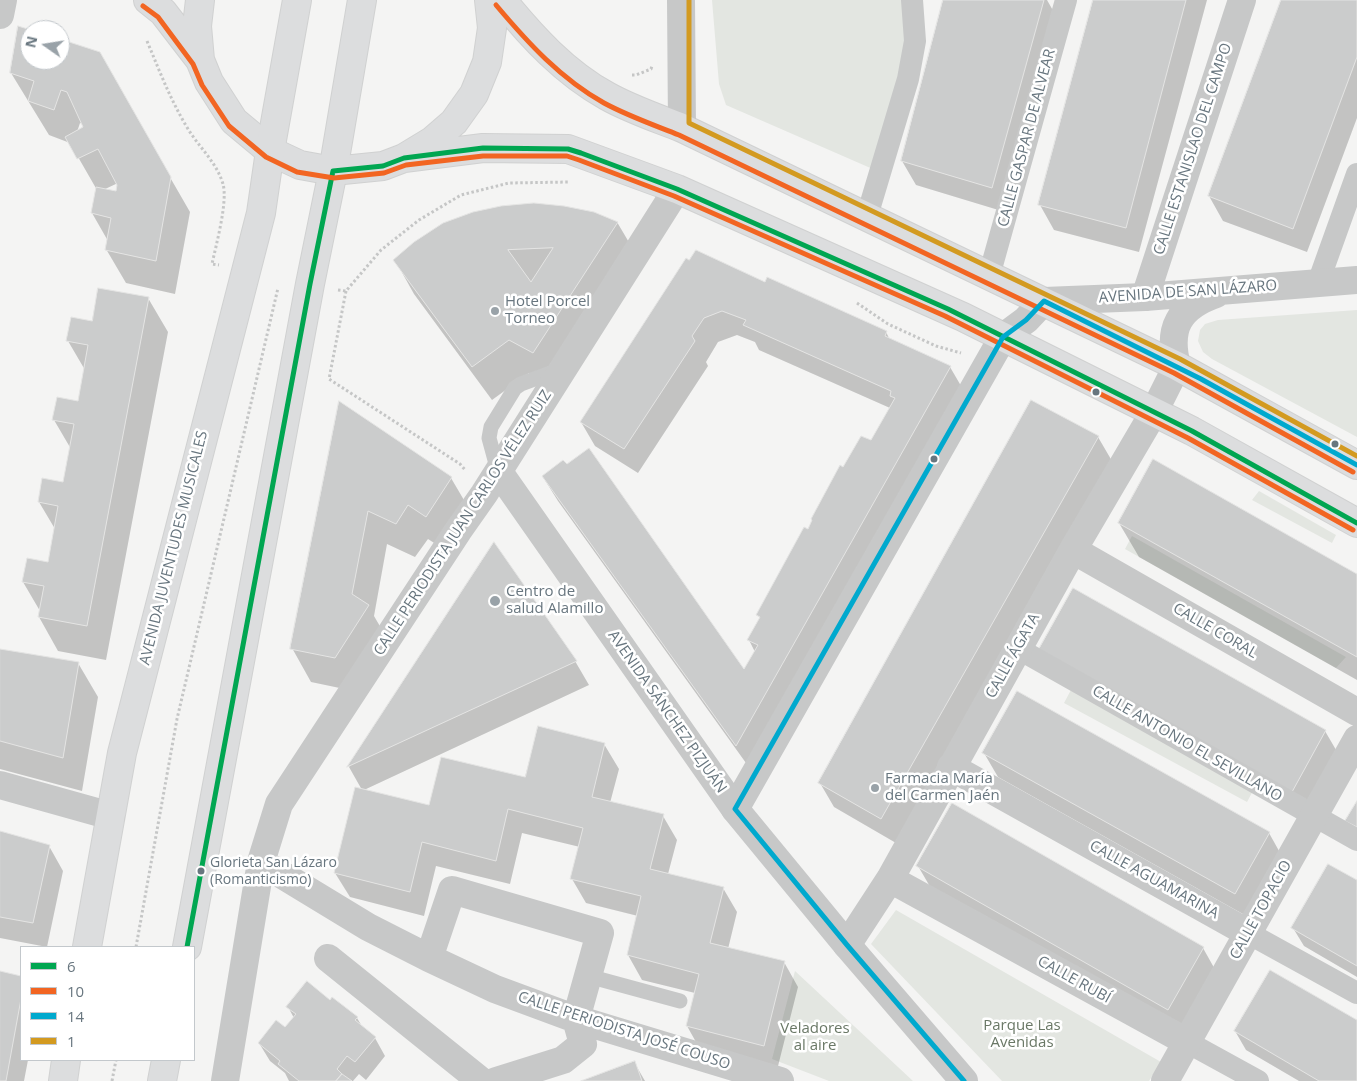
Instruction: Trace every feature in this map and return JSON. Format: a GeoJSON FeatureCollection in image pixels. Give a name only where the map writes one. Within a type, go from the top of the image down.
{"type":"FeatureCollection","features":[{"type":"Feature","properties":{"kind":"main road"},"geometry":{"type":"LineString","coordinates":[[148,0],[163,12],[200,60],[209,82],[234,121],[270,151],[300,165],[333,171],[383,166],[404,158],[432,140],[454,122],[474,94],[487,62],[492,28],[489,0]]}},
{"type":"Feature","properties":{"kind":"main road"},"geometry":{"type":"LineString","coordinates":[[200,0],[197,26],[200,60]]}},
{"type":"Feature","properties":{"kind":"main road","name":"AVENIDA JUVENTUDES MUSICALES"},"geometry":{"type":"LineString","coordinates":[[87,946],[122,753],[261,213],[297,0]]}},
{"type":"Feature","properties":{"kind":"main road"},"geometry":{"type":"LineString","coordinates":[[187,946],[310,284],[333,171],[362,0]]}},
{"type":"Feature","properties":{"kind":"main road"},"geometry":{"type":"LineString","coordinates":[[502,0],[526,30],[561,64],[612,99],[682,128],[1177,366],[1357,465]]}},
{"type":"Feature","properties":{"kind":"main road"},"geometry":{"type":"LineString","coordinates":[[404,158],[483,148],[568,149],[676,189],[948,310],[1192,431],[1357,523]]}},
{"type":"Feature","properties":{"kind":"main road"},"geometry":{"type":"LineString","coordinates":[[63,1081],[66,1061]]}},
{"type":"Feature","properties":{"kind":"main road"},"geometry":{"type":"LineString","coordinates":[[162,1081],[166,1061]]}},
{"type":"Feature","properties":{"kind":"street"},"geometry":{"type":"LineString","coordinates":[[0,15],[3,0]]}},
{"type":"Feature","properties":{"kind":"street"},"geometry":{"type":"LineString","coordinates":[[681,0],[682,128]]}},
{"type":"Feature","properties":{"kind":"street"},"geometry":{"type":"LineString","coordinates":[[867,216],[908,79],[915,41],[912,0]]}},
{"type":"Feature","properties":{"kind":"street","name":"CALLE GASPAR DE ALVEAR"},"geometry":{"type":"LineString","coordinates":[[989,276],[1066,0]]}},
{"type":"Feature","properties":{"kind":"street","name":"CALLE ESTANISLAO DEL CAMPO"},"geometry":{"type":"LineString","coordinates":[[1144,297],[1242,0]]}},
{"type":"Feature","properties":{"kind":"street"},"geometry":{"type":"LineString","coordinates":[[1318,283],[1357,174]]}},
{"type":"Feature","properties":{"kind":"street","name":"CALLE PERIODISTA JUAN CARLOS VÉLEZ RUIZ"},"geometry":{"type":"LineString","coordinates":[[261,862],[279,804],[452,539],[499,472],[676,189]]}},
{"type":"Feature","properties":{"kind":"street","name":"AVENIDA DE SAN LÁZARO"},"geometry":{"type":"LineString","coordinates":[[1044,301],[1144,297],[1357,280]]}},
{"type":"Feature","properties":{"kind":"street"},"geometry":{"type":"LineString","coordinates":[[1177,366],[1173,352],[1173,337],[1181,317],[1202,299],[1227,290]]}},
{"type":"Feature","properties":{"kind":"street"},"geometry":{"type":"LineString","coordinates":[[735,809],[1003,337],[1026,320],[1044,301]]}},
{"type":"Feature","properties":{"kind":"street","name":"CALLE ÁGATA"},"geometry":{"type":"LineString","coordinates":[[847,945],[890,879],[1017,648],[1154,412],[1177,366]]}},
{"type":"Feature","properties":{"kind":"street","name":"AVENIDA SÁNCHEZ PIZJUÁN"},"geometry":{"type":"LineString","coordinates":[[499,472],[735,809],[847,945],[964,1081]]}},
{"type":"Feature","properties":{"kind":"street","name":"CALLE CORAL"},"geometry":{"type":"LineString","coordinates":[[1073,550],[1357,712]]}},
{"type":"Feature","properties":{"kind":"street","name":"CALLE ANTONIO EL SEVILLANO"},"geometry":{"type":"LineString","coordinates":[[1017,648],[1357,840]]}},
{"type":"Feature","properties":{"kind":"street","name":"CALLE TOPACIO"},"geometry":{"type":"LineString","coordinates":[[1165,1081],[1357,739]]}},
{"type":"Feature","properties":{"kind":"street","name":"CALLE AGUAMARINA"},"geometry":{"type":"LineString","coordinates":[[951,767],[1357,992]]}},
{"type":"Feature","properties":{"kind":"street"},"geometry":{"type":"LineString","coordinates":[[0,785],[111,816]]}},
{"type":"Feature","properties":{"kind":"street"},"geometry":{"type":"LineString","coordinates":[[225,1081],[261,862]]}},
{"type":"Feature","properties":{"kind":"street","name":"CALLE PERIODISTA JOSÉ COUSO"},"geometry":{"type":"LineString","coordinates":[[261,862],[368,927],[495,989],[741,1076],[780,1081]]}},
{"type":"Feature","properties":{"kind":"street","name":"CALLE RUBÍ"},"geometry":{"type":"LineString","coordinates":[[890,879],[1258,1081]]}},
{"type":"Feature","properties":{"kind":"street"},"geometry":{"type":"LineString","coordinates":[[429,958],[452,890],[600,933],[576,1019],[583,1044],[563,1060],[496,1081]]}},
{"type":"Feature","properties":{"kind":"street"},"geometry":{"type":"LineString","coordinates":[[328,958],[481,1081]]}},
{"type":"Feature","properties":{"kind":"lane"},"geometry":{"type":"LineString","coordinates":[[588,976],[680,1002]]}},
{"type":"Feature","properties":{"kind":"path"},"geometry":{"type":"LineString","coordinates":[[146,38],[171,100],[189,132],[212,162],[223,185],[222,217],[212,264],[246,271]]}},
{"type":"Feature","properties":{"kind":"path"},"geometry":{"type":"LineString","coordinates":[[470,475],[460,464],[329,379],[346,292],[382,250],[419,220],[461,195],[509,183],[573,182]]}},
{"type":"Feature","properties":{"kind":"path"},"geometry":{"type":"LineString","coordinates":[[136,946],[177,719],[280,278],[346,292]]}},
{"type":"Feature","properties":{"kind":"path"},"geometry":{"type":"LineString","coordinates":[[112,1081],[116,1061]]}},
{"type":"Feature","properties":{"kind":"green space"},"geometry":{"type":"Polygon","coordinates":[[[712,0],[906,0],[910,40],[875,170],[726,105],[719,84],[712,0]]]}},
{"type":"Feature","properties":{"kind":"green space"},"geometry":{"type":"Polygon","coordinates":[[[1357,310],[1357,437],[1212,359],[1203,352],[1198,341],[1200,330],[1205,324],[1218,320],[1357,310]]]}},
{"type":"Feature","properties":{"kind":"green space"},"geometry":{"type":"Polygon","coordinates":[[[1259,491],[1336,535],[1332,543],[1252,500],[1259,491]]]}},
{"type":"Feature","properties":{"kind":"green space"},"geometry":{"type":"Polygon","coordinates":[[[1132,536],[1346,657],[1336,668],[1125,549],[1132,536]]]}},
{"type":"Feature","properties":{"kind":"green space"},"geometry":{"type":"Polygon","coordinates":[[[1072,688],[1255,787],[1247,802],[1064,703],[1072,688]]]}},
{"type":"Feature","properties":{"kind":"green space","name":"Parque Las Avenidas"},"geometry":{"type":"Polygon","coordinates":[[[896,910],[1161,1062],[1149,1081],[1002,1081],[871,944],[896,910]]]}},
{"type":"Feature","properties":{"kind":"green space","name":"Veladores al aire"},"geometry":{"type":"Polygon","coordinates":[[[795,971],[913,1081],[829,1081],[772,1059],[795,971]]]}},
{"type":"Feature","properties":{"kind":"building"},"geometry":{"type":"Polygon","coordinates":[[[943,0],[1044,0],[992,188],[901,161],[943,0]]]}},
{"type":"Feature","properties":{"kind":"building"},"geometry":{"type":"Polygon","coordinates":[[[1093,0],[1186,0],[1126,228],[1038,205],[1093,0]]]}},
{"type":"Feature","properties":{"kind":"building"},"geometry":{"type":"Polygon","coordinates":[[[1281,0],[1357,0],[1357,57],[1293,229],[1208,196],[1281,0]]]}},
{"type":"Feature","properties":{"kind":"building"},"geometry":{"type":"Polygon","coordinates":[[[18,26],[20,27],[20,70],[70,70],[70,42],[100,52],[171,177],[156,261],[105,250],[111,218],[91,213],[96,187],[116,191],[117,185],[98,149],[77,159],[65,137],[83,127],[67,92],[61,90],[54,110],[28,101],[34,81],[10,73],[18,26]]]}},
{"type":"Feature","properties":{"kind":"building","name":"Hotel Porcel Torneo"},"geometry":{"type":"Polygon","coordinates":[[[534,203],[564,206],[594,212],[618,222],[533,353],[509,340],[472,367],[393,260],[414,242],[443,223],[473,212],[501,206],[534,203]],[[553,248],[508,250],[531,282],[553,248]]]}},
{"type":"Feature","properties":{"kind":"building"},"geometry":{"type":"Polygon","coordinates":[[[696,250],[765,282],[767,277],[887,331],[885,336],[951,366],[736,746],[542,476],[563,460],[567,464],[589,448],[744,669],[758,645],[747,640],[760,617],[756,615],[804,527],[808,529],[811,519],[840,465],[843,467],[861,436],[871,440],[895,398],[890,396],[891,391],[743,325],[746,320],[722,311],[704,318],[692,336],[695,341],[624,449],[580,422],[686,258],[689,260],[696,250]]]}},
{"type":"Feature","properties":{"kind":"building"},"geometry":{"type":"Polygon","coordinates":[[[98,288],[149,297],[87,626],[38,617],[44,586],[22,582],[27,558],[48,562],[58,506],[38,502],[42,478],[63,482],[74,424],[52,420],[57,397],[78,401],[88,345],[66,341],[71,317],[92,321],[98,288]]]}},
{"type":"Feature","properties":{"kind":"building"},"geometry":{"type":"Polygon","coordinates":[[[1031,400],[1099,436],[881,819],[818,783],[1031,400]]]}},
{"type":"Feature","properties":{"kind":"building"},"geometry":{"type":"Polygon","coordinates":[[[339,401],[452,477],[426,517],[408,505],[396,524],[368,511],[352,594],[369,605],[335,658],[290,649],[339,401]]]}},
{"type":"Feature","properties":{"kind":"building"},"geometry":{"type":"Polygon","coordinates":[[[1153,459],[1357,574],[1357,657],[1118,523],[1153,459]]]}},
{"type":"Feature","properties":{"kind":"building","name":"Centro de salud Alamillo"},"geometry":{"type":"Polygon","coordinates":[[[494,542],[577,661],[347,767],[494,542]]]}},
{"type":"Feature","properties":{"kind":"building"},"geometry":{"type":"Polygon","coordinates":[[[1073,588],[1326,730],[1292,792],[1039,649],[1073,588]]]}},
{"type":"Feature","properties":{"kind":"building"},"geometry":{"type":"Polygon","coordinates":[[[0,649],[79,662],[63,758],[0,741],[0,649]]]}},
{"type":"Feature","properties":{"kind":"building"},"geometry":{"type":"Polygon","coordinates":[[[1017,691],[1270,832],[1235,894],[982,753],[1017,691]]]}},
{"type":"Feature","properties":{"kind":"building"},"geometry":{"type":"Polygon","coordinates":[[[538,726],[605,743],[592,797],[664,814],[650,869],[724,887],[710,943],[785,961],[764,1046],[686,1026],[699,974],[627,955],[641,896],[570,879],[583,828],[508,809],[496,861],[422,842],[410,892],[334,873],[355,787],[429,805],[441,757],[525,777],[538,726]]]}},
{"type":"Feature","properties":{"kind":"building"},"geometry":{"type":"Polygon","coordinates":[[[1357,801],[1357,827],[1345,821],[1357,801]]]}},
{"type":"Feature","properties":{"kind":"building"},"geometry":{"type":"Polygon","coordinates":[[[952,803],[1204,947],[1168,1010],[916,866],[952,803]]]}},
{"type":"Feature","properties":{"kind":"building"},"geometry":{"type":"Polygon","coordinates":[[[0,831],[50,845],[33,923],[0,917],[0,831]]]}},
{"type":"Feature","properties":{"kind":"building"},"geometry":{"type":"Polygon","coordinates":[[[1328,864],[1357,880],[1357,966],[1291,928],[1328,864]]]}},
{"type":"Feature","properties":{"kind":"building"},"geometry":{"type":"Polygon","coordinates":[[[1270,970],[1357,1020],[1357,1081],[1319,1081],[1234,1031],[1270,970]]]}},
{"type":"Feature","properties":{"kind":"building"},"geometry":{"type":"Polygon","coordinates":[[[0,971],[20,976],[20,1004],[6,1081],[0,1081],[0,971]]]}},
{"type":"Feature","properties":{"kind":"building"},"geometry":{"type":"Polygon","coordinates":[[[307,981],[330,1000],[332,997],[358,1017],[355,1020],[376,1037],[355,1062],[347,1056],[337,1069],[342,1074],[336,1081],[299,1081],[278,1064],[280,1061],[258,1043],[276,1020],[285,1027],[296,1014],[286,1007],[307,981]]]}},
{"type":"Feature","properties":{"kind":"building"},"geometry":{"type":"Polygon","coordinates":[[[635,1061],[642,1081],[581,1081],[635,1061]]]}},
{"type":"Feature","properties":{"kind":"building"},"geometry":{"type":"Polygon","coordinates":[[[342,1074],[352,1081],[336,1081],[342,1074]]]}},
{"type":"Feature","properties":{"kind":"transit line","name":"1"},"geometry":{"type":"LineString","coordinates":[[689,0],[689,123],[1180,359],[1357,456]]}},
{"type":"Feature","properties":{"kind":"transit line","name":"10"},"geometry":{"type":"LineString","coordinates":[[496,5],[520,33],[559,71],[573,83],[604,103],[679,135],[1174,373],[1353,472]]}},
{"type":"Feature","properties":{"kind":"transit line","name":"10"},"geometry":{"type":"LineString","coordinates":[[143,6],[158,17],[193,64],[202,85],[229,126],[266,157],[297,172],[334,178],[384,173],[406,165],[483,156],[567,156],[579,160],[674,196],[945,316],[1188,438],[1353,530]]}},
{"type":"Feature","properties":{"kind":"transit line","name":"6"},"geometry":{"type":"LineString","coordinates":[[333,171],[383,166],[404,158],[483,148],[568,149],[581,153],[677,189],[948,309],[1192,431],[1357,523]]}},
{"type":"Feature","properties":{"kind":"transit line","name":"6"},"geometry":{"type":"LineString","coordinates":[[187,946],[310,284],[333,171]]}},
{"type":"Feature","properties":{"kind":"transit line","name":"14"},"geometry":{"type":"LineString","coordinates":[[964,1081],[847,945],[735,809],[1003,337],[1026,320],[1044,301],[1201,379],[1357,465]]}},
{"type":"Feature","properties":{"kind":"place","name":"Hotel Porcel Torneo"},"geometry":{"type":"Point","coordinates":[495,311]}},
{"type":"Feature","properties":{"kind":"place","name":"Centro de salud Alamillo"},"geometry":{"type":"Point","coordinates":[495,601]}},
{"type":"Feature","properties":{"kind":"place","name":"Farmacia María del Carmen Jaén"},"geometry":{"type":"Point","coordinates":[875,788]}},
{"type":"Feature","properties":{"kind":"place","name":"Glorieta San Lázaro (Romanticismo)"},"geometry":{"type":"Point","coordinates":[201,871]}}]}
